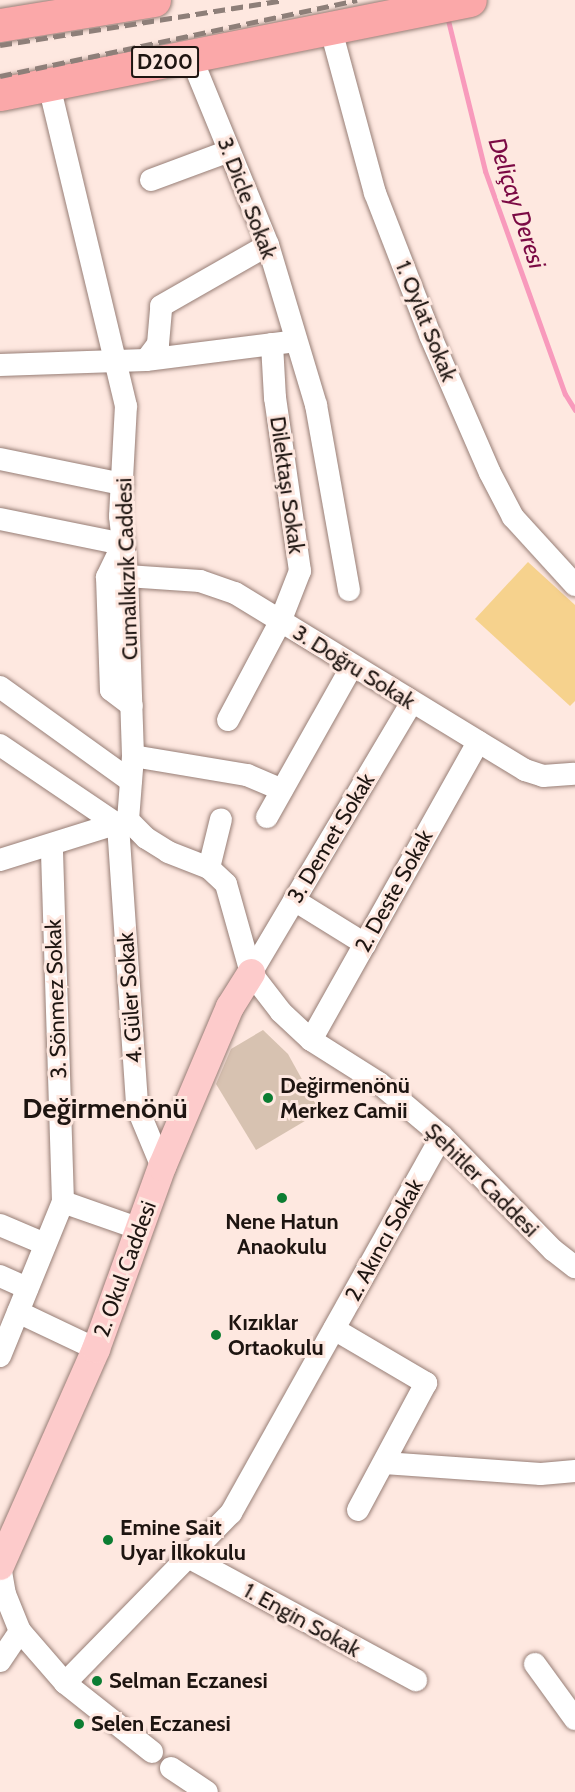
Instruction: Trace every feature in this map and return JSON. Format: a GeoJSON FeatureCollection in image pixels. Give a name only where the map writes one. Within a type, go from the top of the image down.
{"type":"FeatureCollection","features":[{"type":"Feature","properties":{"kind":"highway"},"geometry":{"type":"LineString","coordinates":[[0,25],[154,0]]}},
{"type":"Feature","properties":{"kind":"highway","name":"D200"},"geometry":{"type":"LineString","coordinates":[[0,94],[331,30],[470,0]]}},
{"type":"Feature","properties":{"kind":"main road","name":"2. Okul Caddesi"},"geometry":{"type":"LineString","coordinates":[[0,1566],[96,1349],[162,1167],[230,1007],[251,973]]}},
{"type":"Feature","properties":{"kind":"street","name":"1. Oylat Sokak"},"geometry":{"type":"LineString","coordinates":[[331,30],[375,193],[429,335],[490,473],[513,517],[575,585]]}},
{"type":"Feature","properties":{"kind":"street","name":"3. Dicle Sokak"},"geometry":{"type":"LineString","coordinates":[[191,57],[268,245],[316,405],[349,590]]}},
{"type":"Feature","properties":{"kind":"street","name":"Cumalıkızık Caddesi"},"geometry":{"type":"LineString","coordinates":[[49,85],[126,406],[122,484],[123,544],[127,576],[133,756],[123,823]]}},
{"type":"Feature","properties":{"kind":"street"},"geometry":{"type":"LineString","coordinates":[[151,180],[229,151]]}},
{"type":"Feature","properties":{"kind":"street"},"geometry":{"type":"LineString","coordinates":[[146,360],[158,344],[161,306],[268,245]]}},
{"type":"Feature","properties":{"kind":"street"},"geometry":{"type":"LineString","coordinates":[[0,365],[116,363],[297,341]]}},
{"type":"Feature","properties":{"kind":"street","name":"Dilektaşı Sokak"},"geometry":{"type":"LineString","coordinates":[[228,720],[279,622],[300,571],[274,398],[272,344]]}},
{"type":"Feature","properties":{"kind":"street"},"geometry":{"type":"LineString","coordinates":[[0,459],[122,484]]}},
{"type":"Feature","properties":{"kind":"street"},"geometry":{"type":"LineString","coordinates":[[0,519],[123,544],[107,577],[111,690],[132,706]]}},
{"type":"Feature","properties":{"kind":"street","name":"3. Doğru Sokak"},"geometry":{"type":"LineString","coordinates":[[127,576],[200,581],[235,593],[411,703],[525,770],[543,776],[575,772]]}},
{"type":"Feature","properties":{"kind":"street"},"geometry":{"type":"LineString","coordinates":[[267,818],[352,666]]}},
{"type":"Feature","properties":{"kind":"street"},"geometry":{"type":"LineString","coordinates":[[0,687],[131,780]]}},
{"type":"Feature","properties":{"kind":"street","name":"3. Demet Sokak"},"geometry":{"type":"LineString","coordinates":[[251,973],[411,703]]}},
{"type":"Feature","properties":{"kind":"street","name":"2. Deste Sokak"},"geometry":{"type":"LineString","coordinates":[[311,1040],[478,742]]}},
{"type":"Feature","properties":{"kind":"street","name":"Şehitler Caddesi"},"geometry":{"type":"LineString","coordinates":[[0,746],[168,852],[209,868],[226,884],[251,973],[281,1012],[311,1040],[379,1083],[441,1136],[553,1250],[575,1267]]}},
{"type":"Feature","properties":{"kind":"street"},"geometry":{"type":"LineString","coordinates":[[133,756],[247,775],[282,790]]}},
{"type":"Feature","properties":{"kind":"street"},"geometry":{"type":"LineString","coordinates":[[209,868],[221,819]]}},
{"type":"Feature","properties":{"kind":"street"},"geometry":{"type":"LineString","coordinates":[[0,860],[123,823]]}},
{"type":"Feature","properties":{"kind":"street","name":"4. Güler Sokak"},"geometry":{"type":"LineString","coordinates":[[123,823],[137,1107],[162,1167]]}},
{"type":"Feature","properties":{"kind":"street","name":"3. Sönmez Sokak"},"geometry":{"type":"LineString","coordinates":[[0,1356],[63,1202],[52,846]]}},
{"type":"Feature","properties":{"kind":"street"},"geometry":{"type":"LineString","coordinates":[[294,900],[365,944]]}},
{"type":"Feature","properties":{"kind":"street","name":"2. Akıncı Sokak"},"geometry":{"type":"LineString","coordinates":[[65,1683],[190,1558],[231,1513],[441,1136]]}},
{"type":"Feature","properties":{"kind":"street"},"geometry":{"type":"LineString","coordinates":[[63,1202],[140,1229]]}},
{"type":"Feature","properties":{"kind":"street"},"geometry":{"type":"LineString","coordinates":[[0,1225],[45,1244]]}},
{"type":"Feature","properties":{"kind":"street"},"geometry":{"type":"LineString","coordinates":[[0,1276],[27,1288]]}},
{"type":"Feature","properties":{"kind":"street"},"geometry":{"type":"LineString","coordinates":[[18,1312],[96,1349]]}},
{"type":"Feature","properties":{"kind":"street"},"geometry":{"type":"LineString","coordinates":[[334,1329],[426,1383],[358,1510]]}},
{"type":"Feature","properties":{"kind":"street"},"geometry":{"type":"LineString","coordinates":[[384,1463],[541,1474],[575,1471]]}},
{"type":"Feature","properties":{"kind":"street","name":"1. Engin Sokak"},"geometry":{"type":"LineString","coordinates":[[190,1558],[416,1680]]}},
{"type":"Feature","properties":{"kind":"street"},"geometry":{"type":"LineString","coordinates":[[0,1566],[5,1594],[20,1631],[65,1683],[152,1752]]}},
{"type":"Feature","properties":{"kind":"street"},"geometry":{"type":"LineString","coordinates":[[0,1661],[20,1631]]}},
{"type":"Feature","properties":{"kind":"street"},"geometry":{"type":"LineString","coordinates":[[536,1664],[575,1719]]}},
{"type":"Feature","properties":{"kind":"street"},"geometry":{"type":"LineString","coordinates":[[171,1768],[207,1792]]}},
{"type":"Feature","properties":{"kind":"shaded area"},"geometry":{"type":"Polygon","coordinates":[[[528,562],[575,605],[575,701],[570,706],[475,619],[528,562]]]}},
{"type":"Feature","properties":{"kind":"building","name":"Değirmenönü Merkez Camii"},"geometry":{"type":"Polygon","coordinates":[[[263,1030],[288,1054],[320,1112],[256,1150],[216,1084],[231,1049],[263,1030]]]}},
{"type":"Feature","properties":{"kind":"waterway","name":"Deliçay Deresi"},"geometry":{"type":"LineString","coordinates":[[447,16],[485,171],[565,394],[575,410]]}},
{"type":"Feature","properties":{"kind":"railway"},"geometry":{"type":"LineString","coordinates":[[0,45],[284,0]]}},
{"type":"Feature","properties":{"kind":"railway"},"geometry":{"type":"LineString","coordinates":[[0,76],[357,0]]}},
{"type":"Feature","properties":{"kind":"place","name":"Değirmenönü Merkez Camii"},"geometry":{"type":"Point","coordinates":[268,1098]}},
{"type":"Feature","properties":{"kind":"place","name":"Nene Hatun Anaokulu"},"geometry":{"type":"Point","coordinates":[282,1198]}},
{"type":"Feature","properties":{"kind":"place","name":"Kızıklar Ortaokulu"},"geometry":{"type":"Point","coordinates":[216,1335]}},
{"type":"Feature","properties":{"kind":"place","name":"Emine Sait Uyar İlkokulu"},"geometry":{"type":"Point","coordinates":[108,1540]}},
{"type":"Feature","properties":{"kind":"place","name":"Selman Eczanesi"},"geometry":{"type":"Point","coordinates":[97,1681]}},
{"type":"Feature","properties":{"kind":"place","name":"Selen Eczanesi"},"geometry":{"type":"Point","coordinates":[79,1724]}},
{"type":"Feature","properties":{"kind":"district","name":"Değirmenönü"},"geometry":{"type":"Point","coordinates":[105,1108]}}]}
